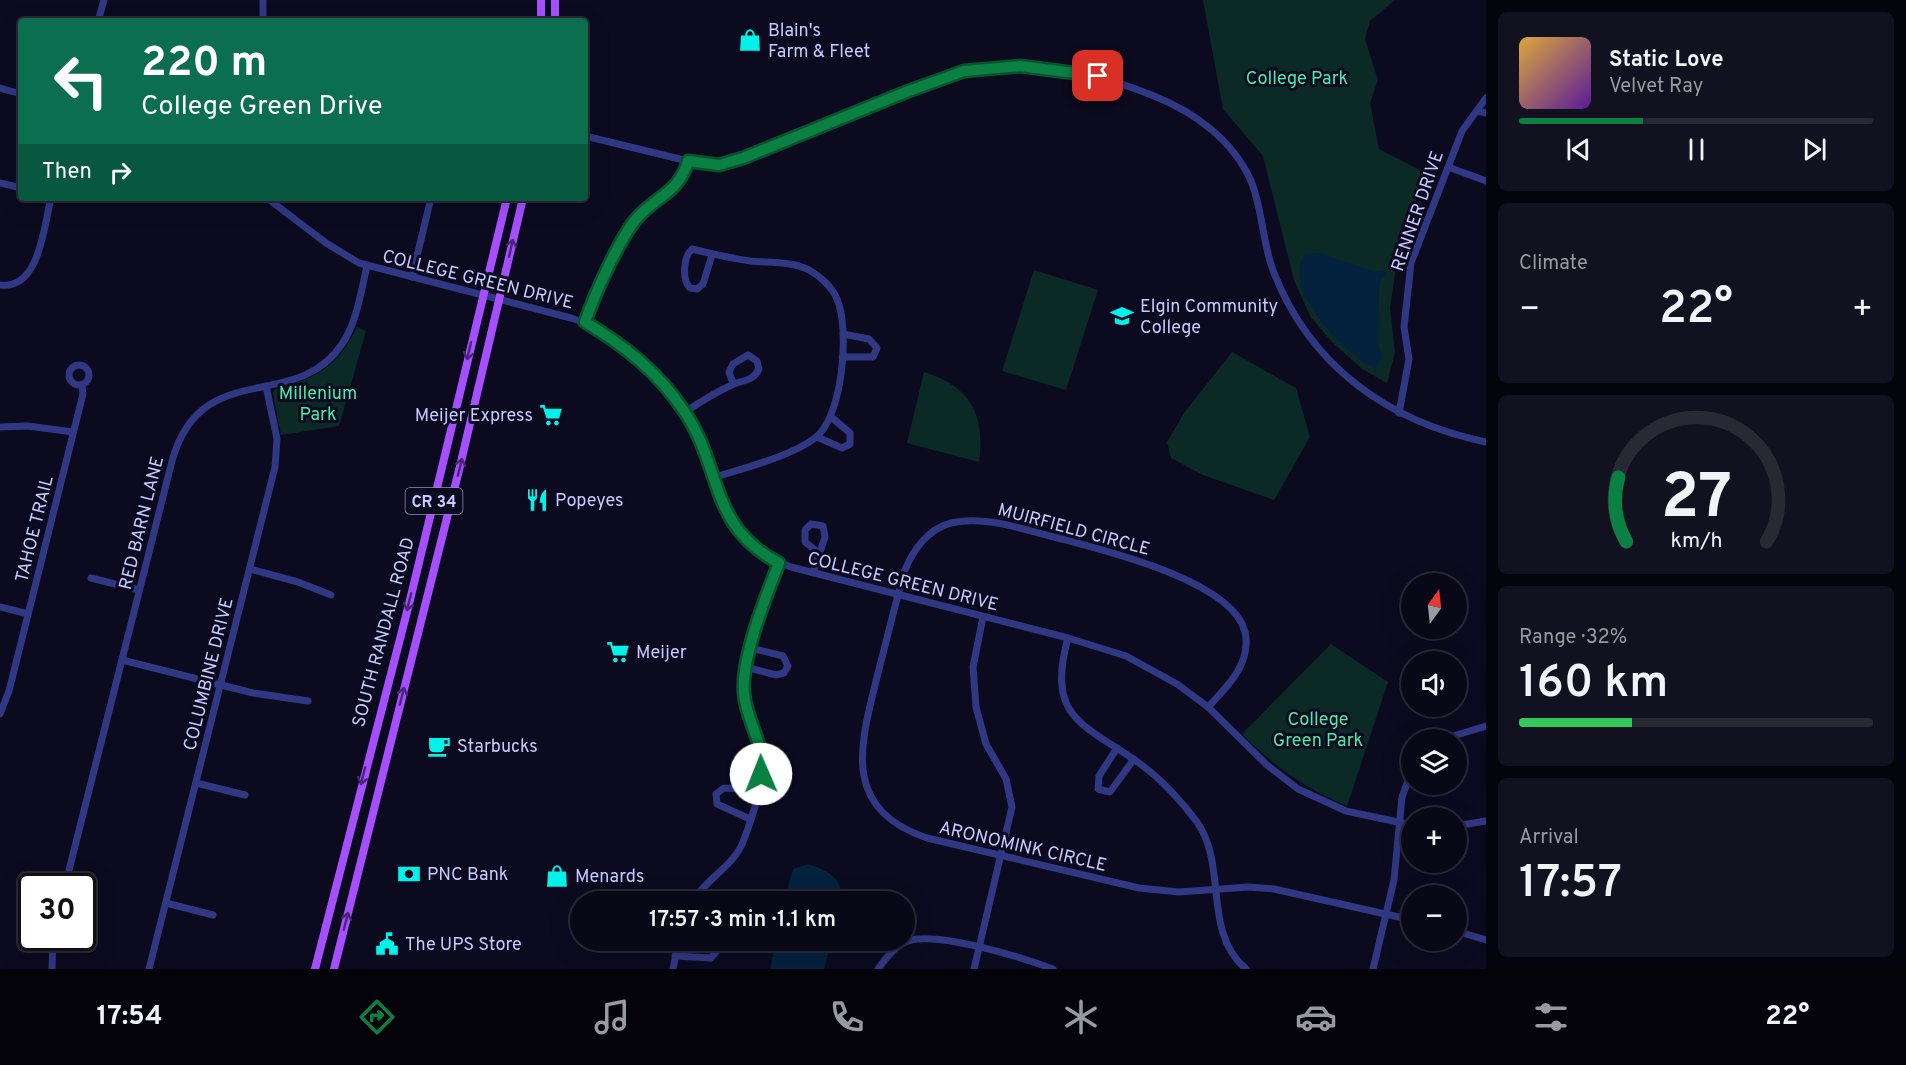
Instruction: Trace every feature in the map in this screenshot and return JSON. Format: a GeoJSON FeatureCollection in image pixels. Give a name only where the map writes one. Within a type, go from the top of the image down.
{"type":"FeatureCollection","features":[{"type":"Feature","properties":{"kind":"main road"},"geometry":{"type":"LineString","coordinates":[[541,0],[541,18]]}},
{"type":"Feature","properties":{"kind":"main road"},"geometry":{"type":"LineString","coordinates":[[555,0],[555,18]]}},
{"type":"Feature","properties":{"kind":"main road","name":"SOUTH RANDALL ROAD"},"geometry":{"type":"LineString","coordinates":[[315,969],[409,604],[506,201]]}},
{"type":"Feature","properties":{"kind":"main road","name":"SOUTH RANDALL ROAD"},"geometry":{"type":"LineString","coordinates":[[334,969],[522,201]]}},
{"type":"Feature","properties":{"kind":"street"},"geometry":{"type":"LineString","coordinates":[[99,18],[104,0]]}},
{"type":"Feature","properties":{"kind":"street"},"geometry":{"type":"LineString","coordinates":[[263,0],[263,18]]}},
{"type":"Feature","properties":{"kind":"street"},"geometry":{"type":"LineString","coordinates":[[588,137],[688,161],[719,165],[743,158],[964,71],[1020,66],[1098,76],[1132,87],[1168,102],[1196,118],[1234,149],[1251,180],[1258,201],[1274,272],[1314,344],[1347,380],[1411,419],[1486,442]]}},
{"type":"Feature","properties":{"kind":"street"},"geometry":{"type":"LineString","coordinates":[[0,88],[18,93]]}},
{"type":"Feature","properties":{"kind":"street","name":"RENNER DRIVE"},"geometry":{"type":"LineString","coordinates":[[1399,412],[1409,359],[1404,327],[1412,263],[1462,131],[1486,98]]}},
{"type":"Feature","properties":{"kind":"street"},"geometry":{"type":"LineString","coordinates":[[1477,111],[1486,113]]}},
{"type":"Feature","properties":{"kind":"street"},"geometry":{"type":"LineString","coordinates":[[585,322],[619,248],[636,219],[676,187],[684,176],[688,161]]}},
{"type":"Feature","properties":{"kind":"street"},"geometry":{"type":"LineString","coordinates":[[1448,167],[1486,181]]}},
{"type":"Feature","properties":{"kind":"street"},"geometry":{"type":"LineString","coordinates":[[0,183],[18,187]]}},
{"type":"Feature","properties":{"kind":"street"},"geometry":{"type":"LineString","coordinates":[[0,285],[18,283],[31,269],[50,201]]}},
{"type":"Feature","properties":{"kind":"street","name":"COLLEGE GREEN DRIVE"},"geometry":{"type":"LineString","coordinates":[[271,201],[342,255],[367,266],[499,298],[585,322],[616,341],[651,369],[685,412],[738,532],[757,552],[779,563],[813,573],[1068,638],[1126,656],[1177,684],[1208,707],[1267,765],[1298,789],[1346,811],[1400,824]]}},
{"type":"Feature","properties":{"kind":"street"},"geometry":{"type":"LineString","coordinates":[[411,277],[430,201]]}},
{"type":"Feature","properties":{"kind":"street"},"geometry":{"type":"LineString","coordinates":[[712,255],[703,285],[693,289],[685,280],[686,259],[692,249],[712,255],[792,264],[809,270],[826,283],[835,295],[843,334],[837,401],[831,417],[817,437],[799,447],[713,478]]}},
{"type":"Feature","properties":{"kind":"street","name":"RED BARN LANE"},"geometry":{"type":"LineString","coordinates":[[68,873],[175,451],[187,425],[204,408],[220,398],[304,376],[333,356],[350,330],[367,266]]}},
{"type":"Feature","properties":{"kind":"street"},"geometry":{"type":"LineString","coordinates":[[842,357],[867,359],[873,357],[877,348],[869,339],[843,334]]}},
{"type":"Feature","properties":{"kind":"street"},"geometry":{"type":"LineString","coordinates":[[685,412],[732,383],[743,383],[758,373],[759,365],[754,358],[743,356],[733,364],[729,372],[732,383]]}},
{"type":"Feature","properties":{"kind":"street","name":"TAHOE TRAIL"},"geometry":{"type":"LineString","coordinates":[[0,714],[9,691],[83,394],[82,386]]}},
{"type":"Feature","properties":{"kind":"street","name":"COLUMBINE DRIVE"},"geometry":{"type":"LineString","coordinates":[[149,969],[250,569],[277,450],[266,386]]}},
{"type":"Feature","properties":{"kind":"street"},"geometry":{"type":"LineString","coordinates":[[817,437],[842,448],[850,444],[850,433],[831,417]]}},
{"type":"Feature","properties":{"kind":"street"},"geometry":{"type":"LineString","coordinates":[[0,428],[37,427],[73,432]]}},
{"type":"Feature","properties":{"kind":"street","name":"MUIRFIELD CIRCLE"},"geometry":{"type":"LineString","coordinates":[[898,595],[908,562],[925,538],[943,525],[968,520],[997,523],[1146,563],[1216,598],[1228,606],[1242,625],[1246,648],[1240,668],[1208,707]]}},
{"type":"Feature","properties":{"kind":"street"},"geometry":{"type":"LineString","coordinates":[[813,573],[820,554]]}},
{"type":"Feature","properties":{"kind":"street"},"geometry":{"type":"LineString","coordinates":[[703,891],[740,849],[758,790],[763,760],[744,695],[746,667],[763,605],[779,563]]}},
{"type":"Feature","properties":{"kind":"street"},"geometry":{"type":"LineString","coordinates":[[250,569],[298,582],[331,595]]}},
{"type":"Feature","properties":{"kind":"street"},"geometry":{"type":"LineString","coordinates":[[91,578],[139,590]]}},
{"type":"Feature","properties":{"kind":"street","name":"ARONOMINK CIRCLE"},"geometry":{"type":"LineString","coordinates":[[898,595],[861,742],[861,763],[868,792],[878,807],[907,830],[927,838],[1152,890],[1193,892],[1259,887],[1291,891],[1401,917]]}},
{"type":"Feature","properties":{"kind":"street"},"geometry":{"type":"LineString","coordinates":[[0,607],[28,614]]}},
{"type":"Feature","properties":{"kind":"street"},"geometry":{"type":"LineString","coordinates":[[974,969],[1012,813],[1010,790],[982,734],[974,693],[974,658],[983,617]]}},
{"type":"Feature","properties":{"kind":"street"},"geometry":{"type":"LineString","coordinates":[[1068,638],[1060,675],[1067,706],[1086,729],[1134,759],[1158,780],[1196,821],[1207,842],[1219,916],[1227,947],[1246,969]]}},
{"type":"Feature","properties":{"kind":"street"},"geometry":{"type":"LineString","coordinates":[[746,667],[776,675],[784,673],[788,666],[783,656],[751,648]]}},
{"type":"Feature","properties":{"kind":"street"},"geometry":{"type":"LineString","coordinates":[[122,660],[272,697],[308,701]]}},
{"type":"Feature","properties":{"kind":"street"},"geometry":{"type":"LineString","coordinates":[[1467,732],[1486,726]]}},
{"type":"Feature","properties":{"kind":"street"},"geometry":{"type":"LineString","coordinates":[[1118,748],[1099,776],[1098,789],[1110,792],[1134,759]]}},
{"type":"Feature","properties":{"kind":"street"},"geometry":{"type":"LineString","coordinates":[[196,783],[244,795]]}},
{"type":"Feature","properties":{"kind":"street"},"geometry":{"type":"LineString","coordinates":[[750,819],[717,804],[716,794],[724,788],[758,790]]}},
{"type":"Feature","properties":{"kind":"street"},"geometry":{"type":"LineString","coordinates":[[1373,969],[1394,880],[1403,795]]}},
{"type":"Feature","properties":{"kind":"street"},"geometry":{"type":"LineString","coordinates":[[1467,824],[1486,821]]}},
{"type":"Feature","properties":{"kind":"street"},"geometry":{"type":"LineString","coordinates":[[166,903],[213,915]]}},
{"type":"Feature","properties":{"kind":"street"},"geometry":{"type":"LineString","coordinates":[[1467,934],[1486,940]]}},
{"type":"Feature","properties":{"kind":"street"},"geometry":{"type":"LineString","coordinates":[[878,969],[893,951],[915,940],[941,939],[1053,969]]}},
{"type":"Feature","properties":{"kind":"street"},"geometry":{"type":"LineString","coordinates":[[52,969],[53,951]]}},
{"type":"Feature","properties":{"kind":"street"},"geometry":{"type":"LineString","coordinates":[[673,969],[676,951]]}},
{"type":"Feature","properties":{"kind":"street"},"geometry":{"type":"LineString","coordinates":[[675,956],[711,958],[716,951]]}},
{"type":"Feature","properties":{"kind":"green space","name":"College Park"},"geometry":{"type":"Polygon","coordinates":[[[1203,0],[1395,0],[1370,21],[1365,39],[1378,80],[1370,103],[1379,149],[1426,173],[1399,248],[1390,307],[1395,352],[1387,383],[1362,369],[1331,341],[1310,316],[1294,280],[1263,156],[1223,109],[1203,0]]]}},
{"type":"Feature","properties":{"kind":"green space"},"geometry":{"type":"Polygon","coordinates":[[[1034,270],[1098,290],[1066,390],[1002,371],[1034,270]]]}},
{"type":"Feature","properties":{"kind":"green space","name":"Millenium Park"},"geometry":{"type":"Polygon","coordinates":[[[357,327],[366,331],[339,426],[281,435],[273,393],[275,389],[303,380],[325,369],[342,352],[357,327]]]}},
{"type":"Feature","properties":{"kind":"green space"},"geometry":{"type":"Polygon","coordinates":[[[1232,352],[1296,388],[1310,437],[1274,500],[1203,475],[1171,458],[1167,442],[1184,413],[1232,352]]]}},
{"type":"Feature","properties":{"kind":"green space"},"geometry":{"type":"Polygon","coordinates":[[[924,372],[953,386],[964,394],[971,405],[977,416],[980,430],[979,462],[907,443],[924,372]]]}},
{"type":"Feature","properties":{"kind":"green space","name":"College Green Park"},"geometry":{"type":"Polygon","coordinates":[[[1331,644],[1388,682],[1347,806],[1290,775],[1242,734],[1331,644]]]}},
{"type":"Feature","properties":{"kind":"water"},"geometry":{"type":"Polygon","coordinates":[[[1320,253],[1375,272],[1386,270],[1387,274],[1381,279],[1379,290],[1378,342],[1382,359],[1376,369],[1348,350],[1333,335],[1308,302],[1301,284],[1300,268],[1305,254],[1320,253]]]}},
{"type":"Feature","properties":{"kind":"water"},"geometry":{"type":"Polygon","coordinates":[[[808,864],[822,869],[833,876],[841,891],[787,891],[793,869],[808,864]]]}},
{"type":"Feature","properties":{"kind":"water"},"geometry":{"type":"Polygon","coordinates":[[[774,951],[828,951],[824,969],[770,969],[774,951]]]}},
{"type":"Feature","properties":{"kind":"place","name":"Blain's Farm & Fleet"},"geometry":{"type":"Point","coordinates":[750,40]}},
{"type":"Feature","properties":{"kind":"place","name":"Elgin Community College"},"geometry":{"type":"Point","coordinates":[1122,316]}},
{"type":"Feature","properties":{"kind":"place","name":"Meijer Express"},"geometry":{"type":"Point","coordinates":[551,415]}},
{"type":"Feature","properties":{"kind":"place","name":"Popeyes"},"geometry":{"type":"Point","coordinates":[537,500]}},
{"type":"Feature","properties":{"kind":"place","name":"Meijer"},"geometry":{"type":"Point","coordinates":[618,652]}},
{"type":"Feature","properties":{"kind":"place","name":"Starbucks"},"geometry":{"type":"Point","coordinates":[439,746]}},
{"type":"Feature","properties":{"kind":"place","name":"PNC Bank"},"geometry":{"type":"Point","coordinates":[409,874]}},
{"type":"Feature","properties":{"kind":"place","name":"Menards"},"geometry":{"type":"Point","coordinates":[557,876]}},
{"type":"Feature","properties":{"kind":"place","name":"The UPS Store"},"geometry":{"type":"Point","coordinates":[387,944]}},
{"type":"Feature","properties":{"kind":"route"},"geometry":{"type":"LineString","coordinates":[[761,774],[763,760],[761,747],[746,704],[744,686],[746,667],[759,619],[779,563],[757,552],[733,525],[695,431],[685,412],[670,392],[651,369],[616,341],[585,322],[619,248],[636,219],[676,187],[684,176],[688,161],[719,165],[743,158],[964,71],[1020,66],[1098,76]]}}]}
